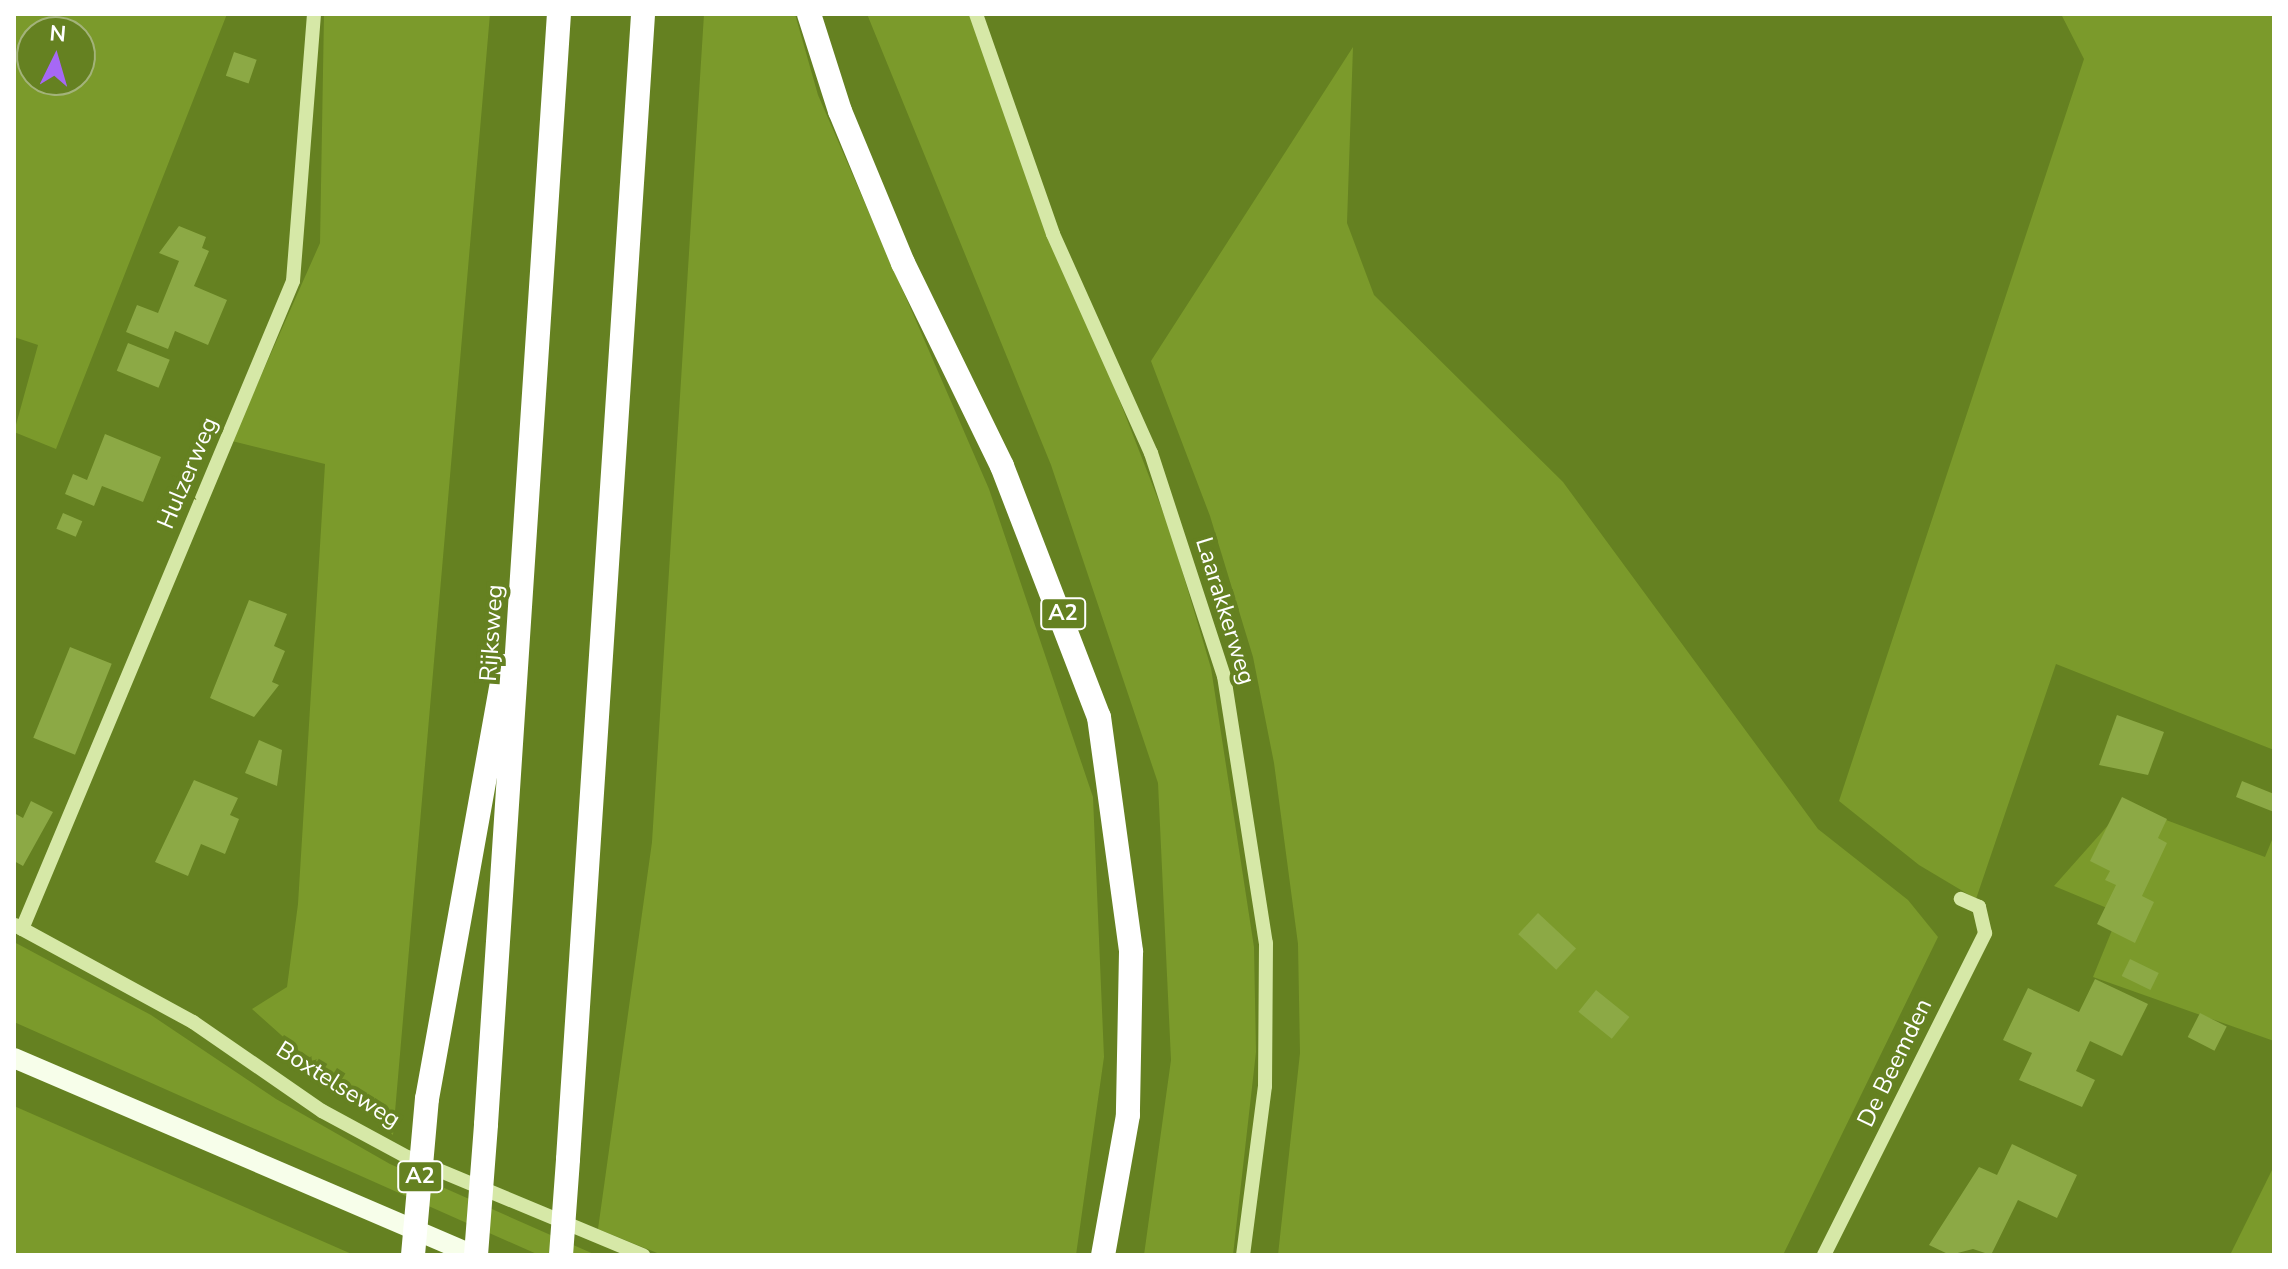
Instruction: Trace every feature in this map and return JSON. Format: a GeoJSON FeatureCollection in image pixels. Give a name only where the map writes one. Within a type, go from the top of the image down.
{"type":"FeatureCollection","features":[{"type":"Feature","properties":{"kind":"highway","name":"Rijksweg"},"geometry":{"type":"LineString","coordinates":[[474,1255],[526,545],[559,14]]}},
{"type":"Feature","properties":{"kind":"highway"},"geometry":{"type":"LineString","coordinates":[[561,1255],[643,14]]}},
{"type":"Feature","properties":{"kind":"highway","name":"A2"},"geometry":{"type":"LineString","coordinates":[[809,14],[846,125],[903,263],[1002,466],[1099,717],[1131,952],[1128,1115],[1103,1255]]}},
{"type":"Feature","properties":{"kind":"highway","name":"A2"},"geometry":{"type":"LineString","coordinates":[[413,1255],[427,1099],[526,545]]}},
{"type":"Feature","properties":{"kind":"main road"},"geometry":{"type":"LineString","coordinates":[[14,1058],[474,1255]]}},
{"type":"Feature","properties":{"kind":"street","name":"Laarakkerweg"},"geometry":{"type":"LineString","coordinates":[[976,14],[1053,234],[1151,453],[1224,676],[1266,943],[1265,1086],[1243,1255]]}},
{"type":"Feature","properties":{"kind":"street","name":"Hulzerweg"},"geometry":{"type":"LineString","coordinates":[[18,927],[293,281],[314,15]]}},
{"type":"Feature","properties":{"kind":"street","name":"De Beemden"},"geometry":{"type":"LineString","coordinates":[[1824,1255],[1985,933],[1979,907],[1961,899]]}},
{"type":"Feature","properties":{"kind":"street","name":"Boxtelseweg"},"geometry":{"type":"LineString","coordinates":[[18,927],[193,1022],[322,1111],[407,1157],[643,1255]]}},
{"type":"Feature","properties":{"kind":"green space"},"geometry":{"type":"Polygon","coordinates":[[[14,14],[227,14],[56,449],[14,432],[38,345],[14,337],[14,14]]]}},
{"type":"Feature","properties":{"kind":"green space"},"geometry":{"type":"Polygon","coordinates":[[[324,14],[490,14],[393,1135],[252,1009],[287,987],[298,904],[325,464],[232,441],[320,243],[324,14]]]}},
{"type":"Feature","properties":{"kind":"green space"},"geometry":{"type":"Polygon","coordinates":[[[704,14],[795,14],[818,95],[989,489],[1093,797],[1104,1057],[1076,1255],[662,1255],[598,1229],[652,842],[704,14]]]}},
{"type":"Feature","properties":{"kind":"green space"},"geometry":{"type":"Polygon","coordinates":[[[867,14],[969,14],[1170,530],[1211,668],[1254,947],[1256,1052],[1233,1255],[1144,1255],[1171,1060],[1158,783],[1051,465],[867,14]]]}},
{"type":"Feature","properties":{"kind":"green space"},"geometry":{"type":"Polygon","coordinates":[[[2061,14],[2274,14],[2274,750],[2056,664],[1976,899],[1919,865],[1839,801],[2084,59],[2061,14]]]}},
{"type":"Feature","properties":{"kind":"green space"},"geometry":{"type":"Polygon","coordinates":[[[1353,47],[1347,223],[1374,295],[1563,482],[1818,829],[1908,900],[1938,937],[1783,1255],[1278,1255],[1300,1053],[1298,944],[1274,763],[1253,657],[1210,516],[1151,361],[1353,47]]]}},
{"type":"Feature","properties":{"kind":"green space"},"geometry":{"type":"Polygon","coordinates":[[[2126,805],[2265,857],[2274,835],[2274,1041],[2093,977],[2119,913],[2054,886],[2126,805]]]}},
{"type":"Feature","properties":{"kind":"green space"},"geometry":{"type":"Polygon","coordinates":[[[14,942],[151,1015],[276,1099],[390,1164],[596,1255],[539,1255],[14,1022],[14,942]]]}},
{"type":"Feature","properties":{"kind":"green space"},"geometry":{"type":"Polygon","coordinates":[[[14,1106],[354,1255],[14,1255],[14,1106]]]}},
{"type":"Feature","properties":{"kind":"green space"},"geometry":{"type":"Polygon","coordinates":[[[2274,1166],[2274,1255],[2230,1255],[2274,1166]]]}},
{"type":"Feature","properties":{"kind":"building"},"geometry":{"type":"Polygon","coordinates":[[[234,52],[257,60],[249,83],[226,76],[234,52]]]}},
{"type":"Feature","properties":{"kind":"building"},"geometry":{"type":"Polygon","coordinates":[[[179,226],[206,237],[202,248],[209,251],[194,286],[227,300],[208,345],[175,331],[168,349],[126,332],[137,305],[158,313],[179,261],[159,253],[179,226]]]}},
{"type":"Feature","properties":{"kind":"building"},"geometry":{"type":"Polygon","coordinates":[[[128,343],[170,360],[158,388],[117,371],[128,343]]]}},
{"type":"Feature","properties":{"kind":"building"},"geometry":{"type":"Polygon","coordinates":[[[105,434],[161,457],[143,502],[102,486],[94,506],[65,494],[73,474],[87,480],[105,434]]]}},
{"type":"Feature","properties":{"kind":"building"},"geometry":{"type":"Polygon","coordinates":[[[63,513],[82,521],[76,537],[56,529],[63,513]]]}},
{"type":"Feature","properties":{"kind":"building"},"geometry":{"type":"Polygon","coordinates":[[[249,600],[287,614],[274,646],[285,651],[272,682],[279,685],[254,717],[210,698],[249,600]]]}},
{"type":"Feature","properties":{"kind":"building"},"geometry":{"type":"Polygon","coordinates":[[[70,647],[112,664],[75,755],[33,738],[70,647]]]}},
{"type":"Feature","properties":{"kind":"building"},"geometry":{"type":"Polygon","coordinates":[[[2117,715],[2164,732],[2148,775],[2099,765],[2117,715]]]}},
{"type":"Feature","properties":{"kind":"building"},"geometry":{"type":"Polygon","coordinates":[[[259,740],[282,750],[277,786],[245,773],[259,740]]]}},
{"type":"Feature","properties":{"kind":"building"},"geometry":{"type":"Polygon","coordinates":[[[194,780],[238,798],[230,815],[239,819],[225,854],[201,844],[188,876],[155,862],[194,780]]]}},
{"type":"Feature","properties":{"kind":"building"},"geometry":{"type":"Polygon","coordinates":[[[2242,781],[2274,794],[2274,812],[2236,797],[2242,781]]]}},
{"type":"Feature","properties":{"kind":"building"},"geometry":{"type":"Polygon","coordinates":[[[2122,797],[2167,819],[2158,838],[2167,843],[2142,896],[2154,902],[2135,943],[2097,924],[2116,885],[2105,880],[2110,871],[2090,861],[2122,797]]]}},
{"type":"Feature","properties":{"kind":"building"},"geometry":{"type":"Polygon","coordinates":[[[31,801],[53,812],[23,866],[14,861],[14,813],[23,818],[31,801]]]}},
{"type":"Feature","properties":{"kind":"building"},"geometry":{"type":"Polygon","coordinates":[[[1538,913],[1576,948],[1556,970],[1518,934],[1538,913]]]}},
{"type":"Feature","properties":{"kind":"building"},"geometry":{"type":"Polygon","coordinates":[[[2130,959],[2159,973],[2150,990],[2122,976],[2130,959]]]}},
{"type":"Feature","properties":{"kind":"building"},"geometry":{"type":"Polygon","coordinates":[[[2095,979],[2148,1004],[2122,1056],[2090,1041],[2076,1071],[2095,1080],[2082,1107],[2019,1080],[2032,1053],[2003,1040],[2028,988],[2079,1012],[2095,979]]]}},
{"type":"Feature","properties":{"kind":"building"},"geometry":{"type":"Polygon","coordinates":[[[1596,990],[1629,1017],[1612,1039],[1578,1012],[1596,990]]]}},
{"type":"Feature","properties":{"kind":"building"},"geometry":{"type":"Polygon","coordinates":[[[2200,1013],[2227,1027],[2214,1051],[2188,1037],[2200,1013]]]}},
{"type":"Feature","properties":{"kind":"building"},"geometry":{"type":"Polygon","coordinates":[[[2012,1144],[2077,1175],[2057,1218],[2018,1200],[1991,1255],[1973,1249],[1950,1255],[1929,1245],[1979,1167],[1997,1175],[2012,1144]]]}}]}
